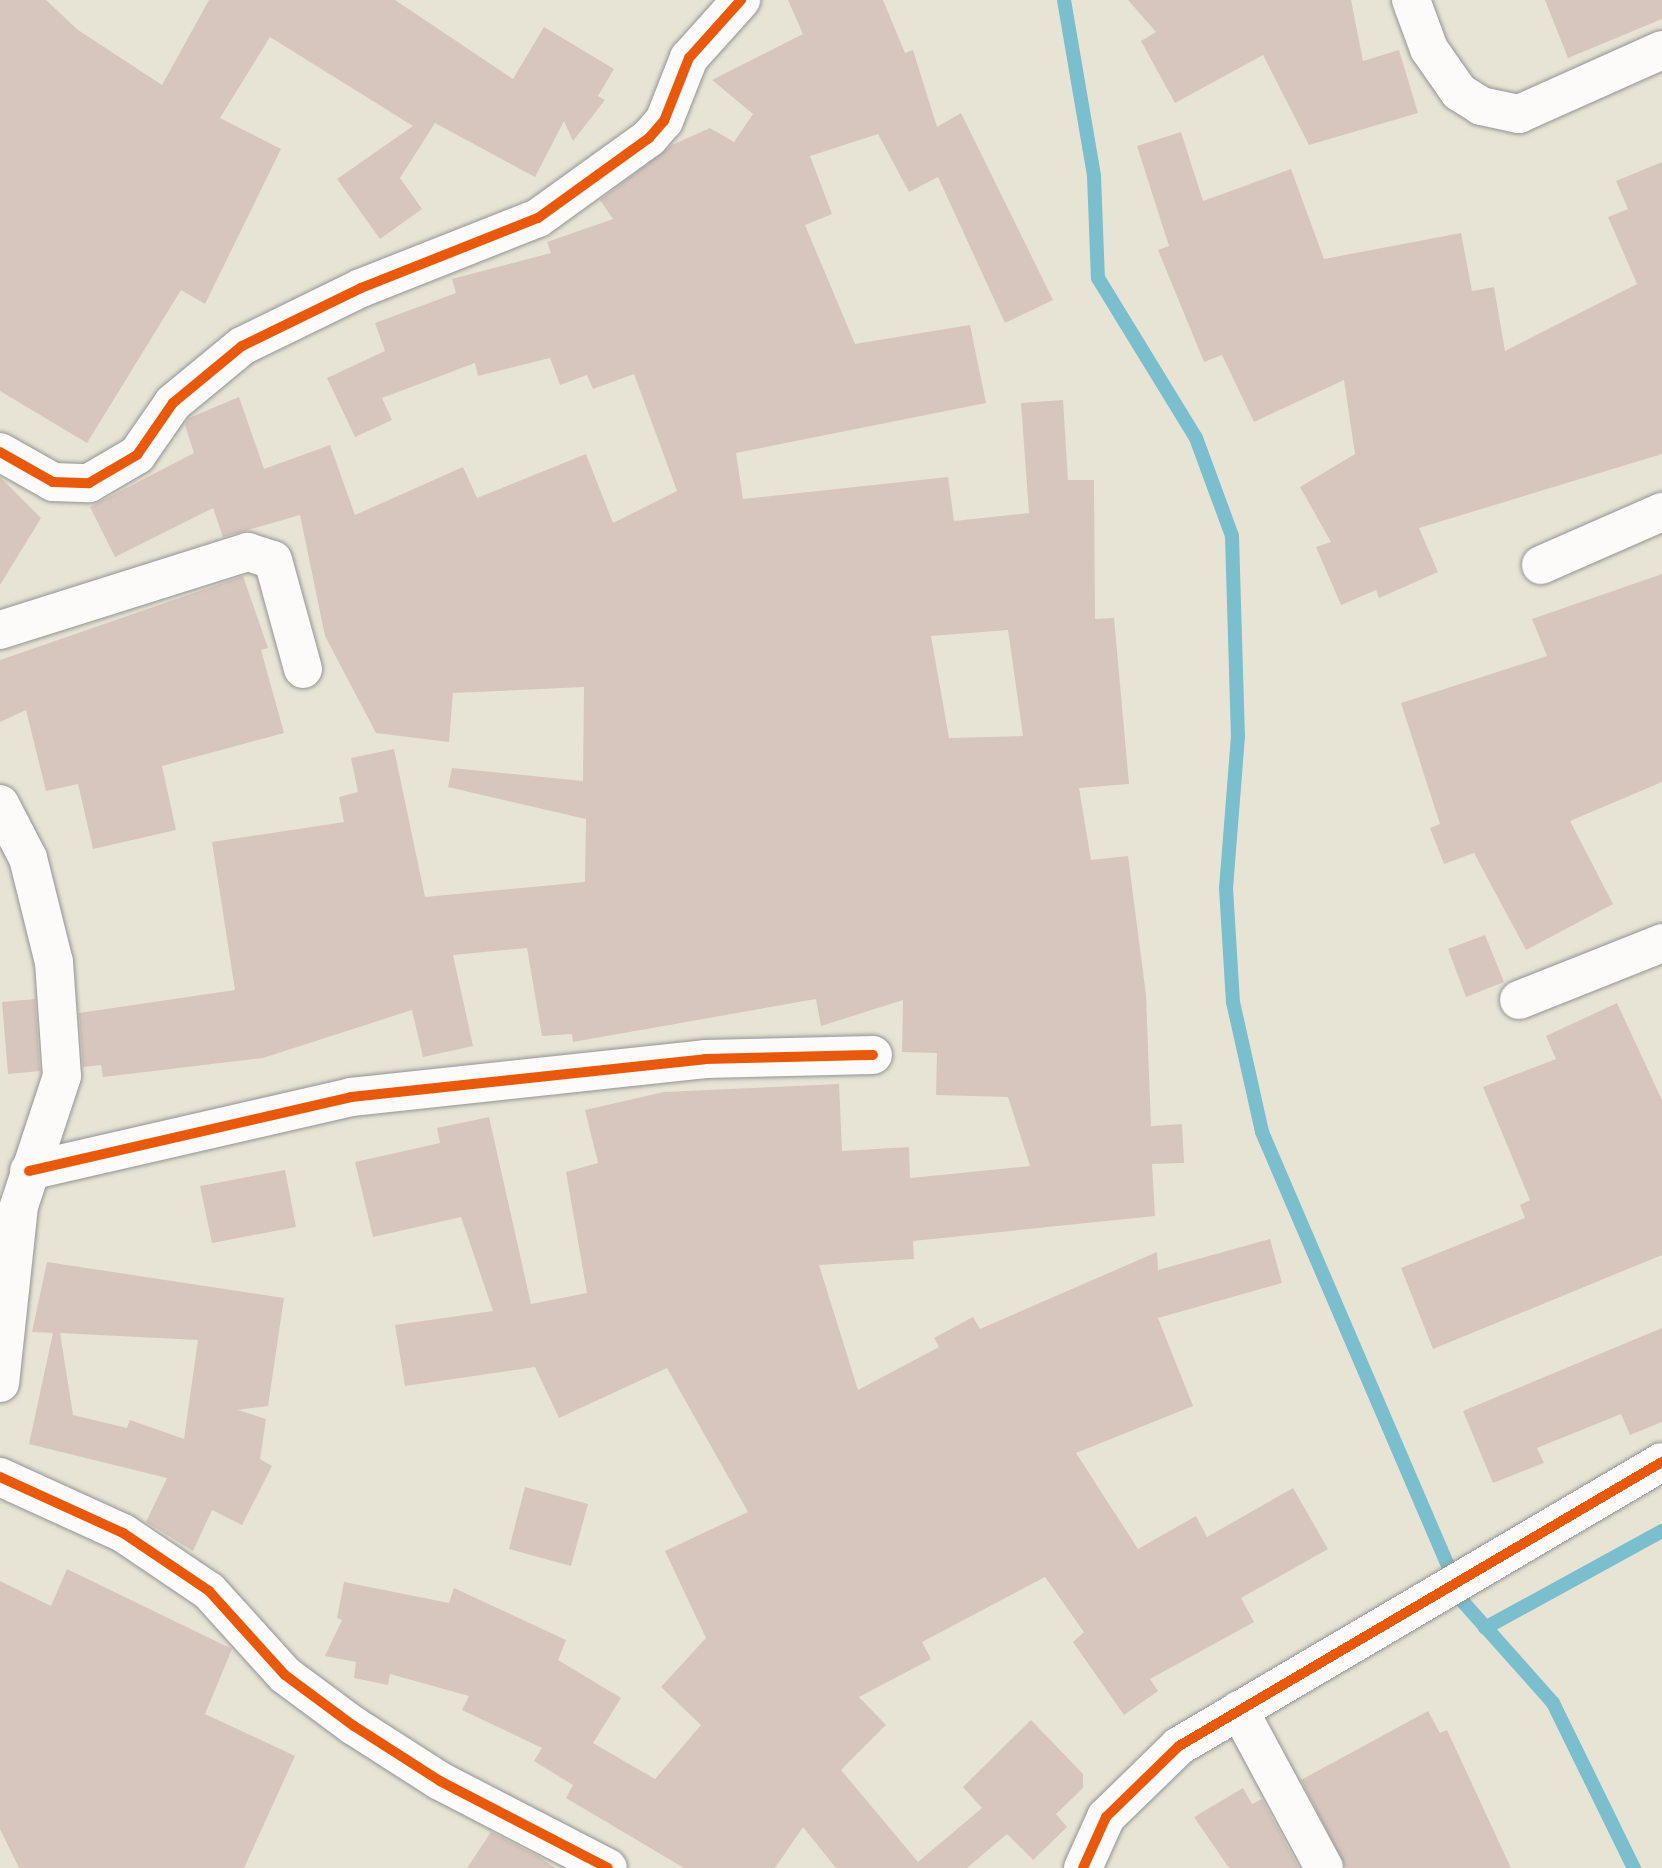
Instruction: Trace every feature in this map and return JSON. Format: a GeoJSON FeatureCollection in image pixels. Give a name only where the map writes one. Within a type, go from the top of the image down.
{"type":"FeatureCollection","features":[{"type":"Feature","properties":{"kind":"street"},"geometry":{"type":"LineString","coordinates":[[0,452],[53,482],[89,483],[137,455],[173,403],[242,346],[361,288],[538,218],[657,130],[689,58],[741,0]]}},
{"type":"Feature","properties":{"kind":"street"},"geometry":{"type":"LineString","coordinates":[[1411,0],[1429,49],[1459,92],[1481,106],[1520,114],[1662,50]]}},
{"type":"Feature","properties":{"kind":"street"},"geometry":{"type":"LineString","coordinates":[[1541,565],[1662,512]]}},
{"type":"Feature","properties":{"kind":"street"},"geometry":{"type":"LineString","coordinates":[[0,630],[248,552],[272,560],[277,570],[303,669]]}},
{"type":"Feature","properties":{"kind":"street"},"geometry":{"type":"LineString","coordinates":[[0,804],[28,858],[54,962],[62,1076],[19,1206],[0,1383]]}},
{"type":"Feature","properties":{"kind":"street"},"geometry":{"type":"LineString","coordinates":[[1519,1000],[1662,943]]}},
{"type":"Feature","properties":{"kind":"street"},"geometry":{"type":"LineString","coordinates":[[30,1171],[391,1092],[705,1059],[873,1055]]}},
{"type":"Feature","properties":{"kind":"street"},"geometry":{"type":"LineString","coordinates":[[1093,1862],[1106,1817],[1179,1746],[1662,1462]]}},
{"type":"Feature","properties":{"kind":"street"},"geometry":{"type":"LineString","coordinates":[[0,1477],[123,1533],[209,1591],[285,1675],[354,1726],[440,1781],[608,1868]]}},
{"type":"Feature","properties":{"kind":"street"},"geometry":{"type":"LineString","coordinates":[[1239,1710],[1324,1868]]}},
{"type":"Feature","properties":{"kind":"building"},"geometry":{"type":"Polygon","coordinates":[[[0,0],[46,0],[78,30],[162,85],[209,0],[395,0],[513,79],[544,27],[614,69],[598,96],[605,100],[573,141],[564,121],[535,177],[435,123],[400,178],[422,209],[380,239],[337,179],[413,126],[270,37],[220,118],[281,149],[205,304],[181,290],[87,443],[0,391],[0,0]]]}},
{"type":"Feature","properties":{"kind":"building"},"geometry":{"type":"Polygon","coordinates":[[[788,0],[883,0],[905,53],[913,50],[937,127],[961,113],[1053,300],[1005,323],[938,177],[909,192],[878,134],[810,156],[832,214],[805,225],[855,344],[970,325],[986,403],[736,453],[743,499],[948,477],[954,521],[1029,513],[1021,403],[1063,400],[1068,480],[1094,480],[1095,619],[1114,618],[1129,784],[1079,788],[1091,860],[1128,856],[1146,995],[1151,1126],[1182,1124],[1184,1163],[1152,1164],[1155,1216],[913,1241],[914,1259],[819,1265],[858,1390],[939,1347],[934,1338],[973,1317],[980,1329],[1157,1252],[1158,1270],[1270,1239],[1282,1283],[1158,1318],[1193,1406],[1076,1453],[1138,1549],[1196,1516],[1207,1537],[1293,1488],[1328,1549],[1241,1598],[1254,1622],[1150,1679],[1158,1691],[1124,1715],[1073,1642],[1084,1632],[1045,1577],[922,1642],[931,1659],[859,1697],[886,1725],[841,1770],[918,1862],[982,1808],[963,1787],[1031,1720],[1083,1774],[1083,1788],[1056,1814],[1067,1827],[1033,1860],[1007,1834],[967,1868],[836,1868],[803,1827],[775,1868],[684,1868],[566,1798],[573,1785],[534,1761],[542,1748],[462,1710],[469,1696],[390,1674],[388,1685],[354,1678],[356,1662],[325,1656],[342,1620],[337,1618],[344,1582],[449,1603],[454,1588],[566,1640],[558,1660],[621,1698],[593,1743],[655,1779],[701,1725],[661,1687],[706,1638],[665,1551],[748,1512],[667,1368],[559,1418],[535,1367],[405,1386],[395,1325],[493,1311],[461,1217],[373,1237],[355,1162],[440,1143],[437,1128],[489,1117],[531,1304],[587,1293],[566,1172],[598,1163],[585,1110],[664,1092],[839,1084],[842,1151],[909,1147],[910,1178],[1030,1166],[1008,1097],[936,1095],[937,1053],[902,1052],[903,1000],[821,1026],[816,999],[573,1042],[572,1034],[542,1036],[527,948],[453,955],[473,1046],[423,1057],[412,1010],[263,1058],[103,1077],[101,1065],[83,1067],[79,1013],[235,990],[212,842],[344,822],[339,797],[358,792],[351,758],[394,749],[425,897],[585,882],[586,819],[448,787],[452,768],[583,781],[584,687],[453,693],[449,742],[376,733],[325,636],[300,515],[223,537],[213,508],[115,557],[90,507],[194,453],[185,425],[189,418],[239,397],[264,469],[330,445],[355,515],[463,467],[477,498],[586,454],[613,523],[677,491],[634,374],[593,389],[587,375],[560,385],[550,358],[478,376],[475,363],[382,398],[392,420],[355,437],[327,378],[385,351],[375,323],[456,293],[452,279],[551,253],[547,242],[613,219],[600,200],[672,145],[710,128],[734,142],[753,114],[712,80],[803,34],[788,0]],[[1008,630],[931,636],[949,738],[1023,736],[1008,630]]]}},
{"type":"Feature","properties":{"kind":"building"},"geometry":{"type":"Polygon","coordinates":[[[1128,0],[1351,0],[1363,61],[1399,50],[1418,113],[1309,145],[1263,55],[1175,103],[1141,41],[1156,32],[1128,0]]]}},
{"type":"Feature","properties":{"kind":"building"},"geometry":{"type":"Polygon","coordinates":[[[1545,0],[1662,0],[1662,19],[1568,58],[1545,0]]]}},
{"type":"Feature","properties":{"kind":"building"},"geometry":{"type":"Polygon","coordinates":[[[1181,132],[1203,201],[1291,169],[1324,259],[1461,233],[1472,291],[1494,287],[1505,351],[1637,284],[1608,217],[1628,209],[1616,181],[1662,162],[1662,454],[1419,528],[1438,572],[1379,598],[1376,590],[1341,605],[1316,547],[1331,542],[1300,487],[1355,454],[1344,380],[1254,422],[1222,355],[1204,362],[1158,250],[1169,246],[1137,146],[1181,132]]]}},
{"type":"Feature","properties":{"kind":"building"},"geometry":{"type":"Polygon","coordinates":[[[0,477],[41,518],[0,585],[0,477]]]}},
{"type":"Feature","properties":{"kind":"building"},"geometry":{"type":"Polygon","coordinates":[[[1662,574],[1662,782],[1570,821],[1613,904],[1526,950],[1474,853],[1444,864],[1430,828],[1440,824],[1401,703],[1547,656],[1532,619],[1662,574]]]}},
{"type":"Feature","properties":{"kind":"building"},"geometry":{"type":"Polygon","coordinates":[[[243,576],[268,648],[261,650],[284,733],[162,766],[176,830],[93,849],[78,784],[46,791],[26,710],[0,722],[0,660],[243,576]]]}},
{"type":"Feature","properties":{"kind":"building"},"geometry":{"type":"Polygon","coordinates":[[[1485,935],[1504,982],[1466,997],[1448,949],[1485,935]]]}},
{"type":"Feature","properties":{"kind":"building"},"geometry":{"type":"Polygon","coordinates":[[[35,999],[40,1071],[8,1074],[2,1002],[35,999]]]}},
{"type":"Feature","properties":{"kind":"building"},"geometry":{"type":"Polygon","coordinates":[[[1617,1003],[1662,1100],[1662,1255],[1433,1349],[1401,1268],[1525,1218],[1520,1205],[1530,1200],[1483,1087],[1556,1059],[1546,1036],[1617,1003]]]}},
{"type":"Feature","properties":{"kind":"building"},"geometry":{"type":"Polygon","coordinates":[[[285,1170],[296,1227],[212,1243],[200,1186],[285,1170]]]}},
{"type":"Feature","properties":{"kind":"building"},"geometry":{"type":"Polygon","coordinates":[[[47,1262],[284,1298],[268,1406],[238,1410],[266,1419],[260,1459],[272,1466],[242,1525],[212,1510],[193,1551],[146,1522],[167,1478],[29,1444],[53,1333],[32,1332],[47,1262]],[[60,1333],[73,1415],[127,1428],[130,1420],[184,1439],[198,1340],[60,1333]]]}},
{"type":"Feature","properties":{"kind":"building"},"geometry":{"type":"Polygon","coordinates":[[[1662,1328],[1662,1422],[1630,1435],[1621,1414],[1537,1448],[1544,1463],[1493,1483],[1463,1411],[1662,1328]]]}},
{"type":"Feature","properties":{"kind":"building"},"geometry":{"type":"Polygon","coordinates":[[[525,1487],[588,1504],[571,1566],[509,1549],[525,1487]]]}},
{"type":"Feature","properties":{"kind":"building"},"geometry":{"type":"Polygon","coordinates":[[[67,1569],[232,1649],[205,1714],[295,1756],[244,1868],[19,1868],[0,1829],[0,1581],[51,1606],[67,1569]]]}},
{"type":"Feature","properties":{"kind":"building"},"geometry":{"type":"Polygon","coordinates":[[[1428,1711],[1440,1733],[1447,1730],[1511,1868],[1346,1868],[1301,1780],[1428,1711]]]}},
{"type":"Feature","properties":{"kind":"building"},"geometry":{"type":"Polygon","coordinates":[[[1243,1788],[1252,1804],[1262,1799],[1299,1868],[1229,1868],[1194,1817],[1243,1788]]]}},
{"type":"Feature","properties":{"kind":"building"},"geometry":{"type":"Polygon","coordinates":[[[491,1832],[538,1856],[555,1868],[467,1868],[491,1832]]]}},
{"type":"Feature","properties":{"kind":"waterway"},"geometry":{"type":"LineString","coordinates":[[1064,0],[1094,176],[1098,278],[1196,438],[1232,536],[1238,736],[1226,888],[1233,1002],[1262,1132],[1464,1603],[1553,1703],[1634,1868]]}},
{"type":"Feature","properties":{"kind":"waterway"},"geometry":{"type":"LineString","coordinates":[[1485,1628],[1662,1531]]}},
{"type":"Feature","properties":{"kind":"cycle path"},"geometry":{"type":"LineString","coordinates":[[0,452],[53,482],[89,483],[137,455],[173,403],[242,346],[361,288],[538,218],[649,138],[664,121],[689,58],[741,0]]}},
{"type":"Feature","properties":{"kind":"cycle path"},"geometry":{"type":"LineString","coordinates":[[29,1171],[351,1097],[705,1059],[873,1055]]}},
{"type":"Feature","properties":{"kind":"cycle path"},"geometry":{"type":"LineString","coordinates":[[1083,1868],[1106,1817],[1179,1746],[1662,1462]]}},
{"type":"Feature","properties":{"kind":"cycle path"},"geometry":{"type":"LineString","coordinates":[[0,1477],[123,1533],[209,1591],[285,1675],[354,1726],[440,1781],[608,1868]]}}]}
